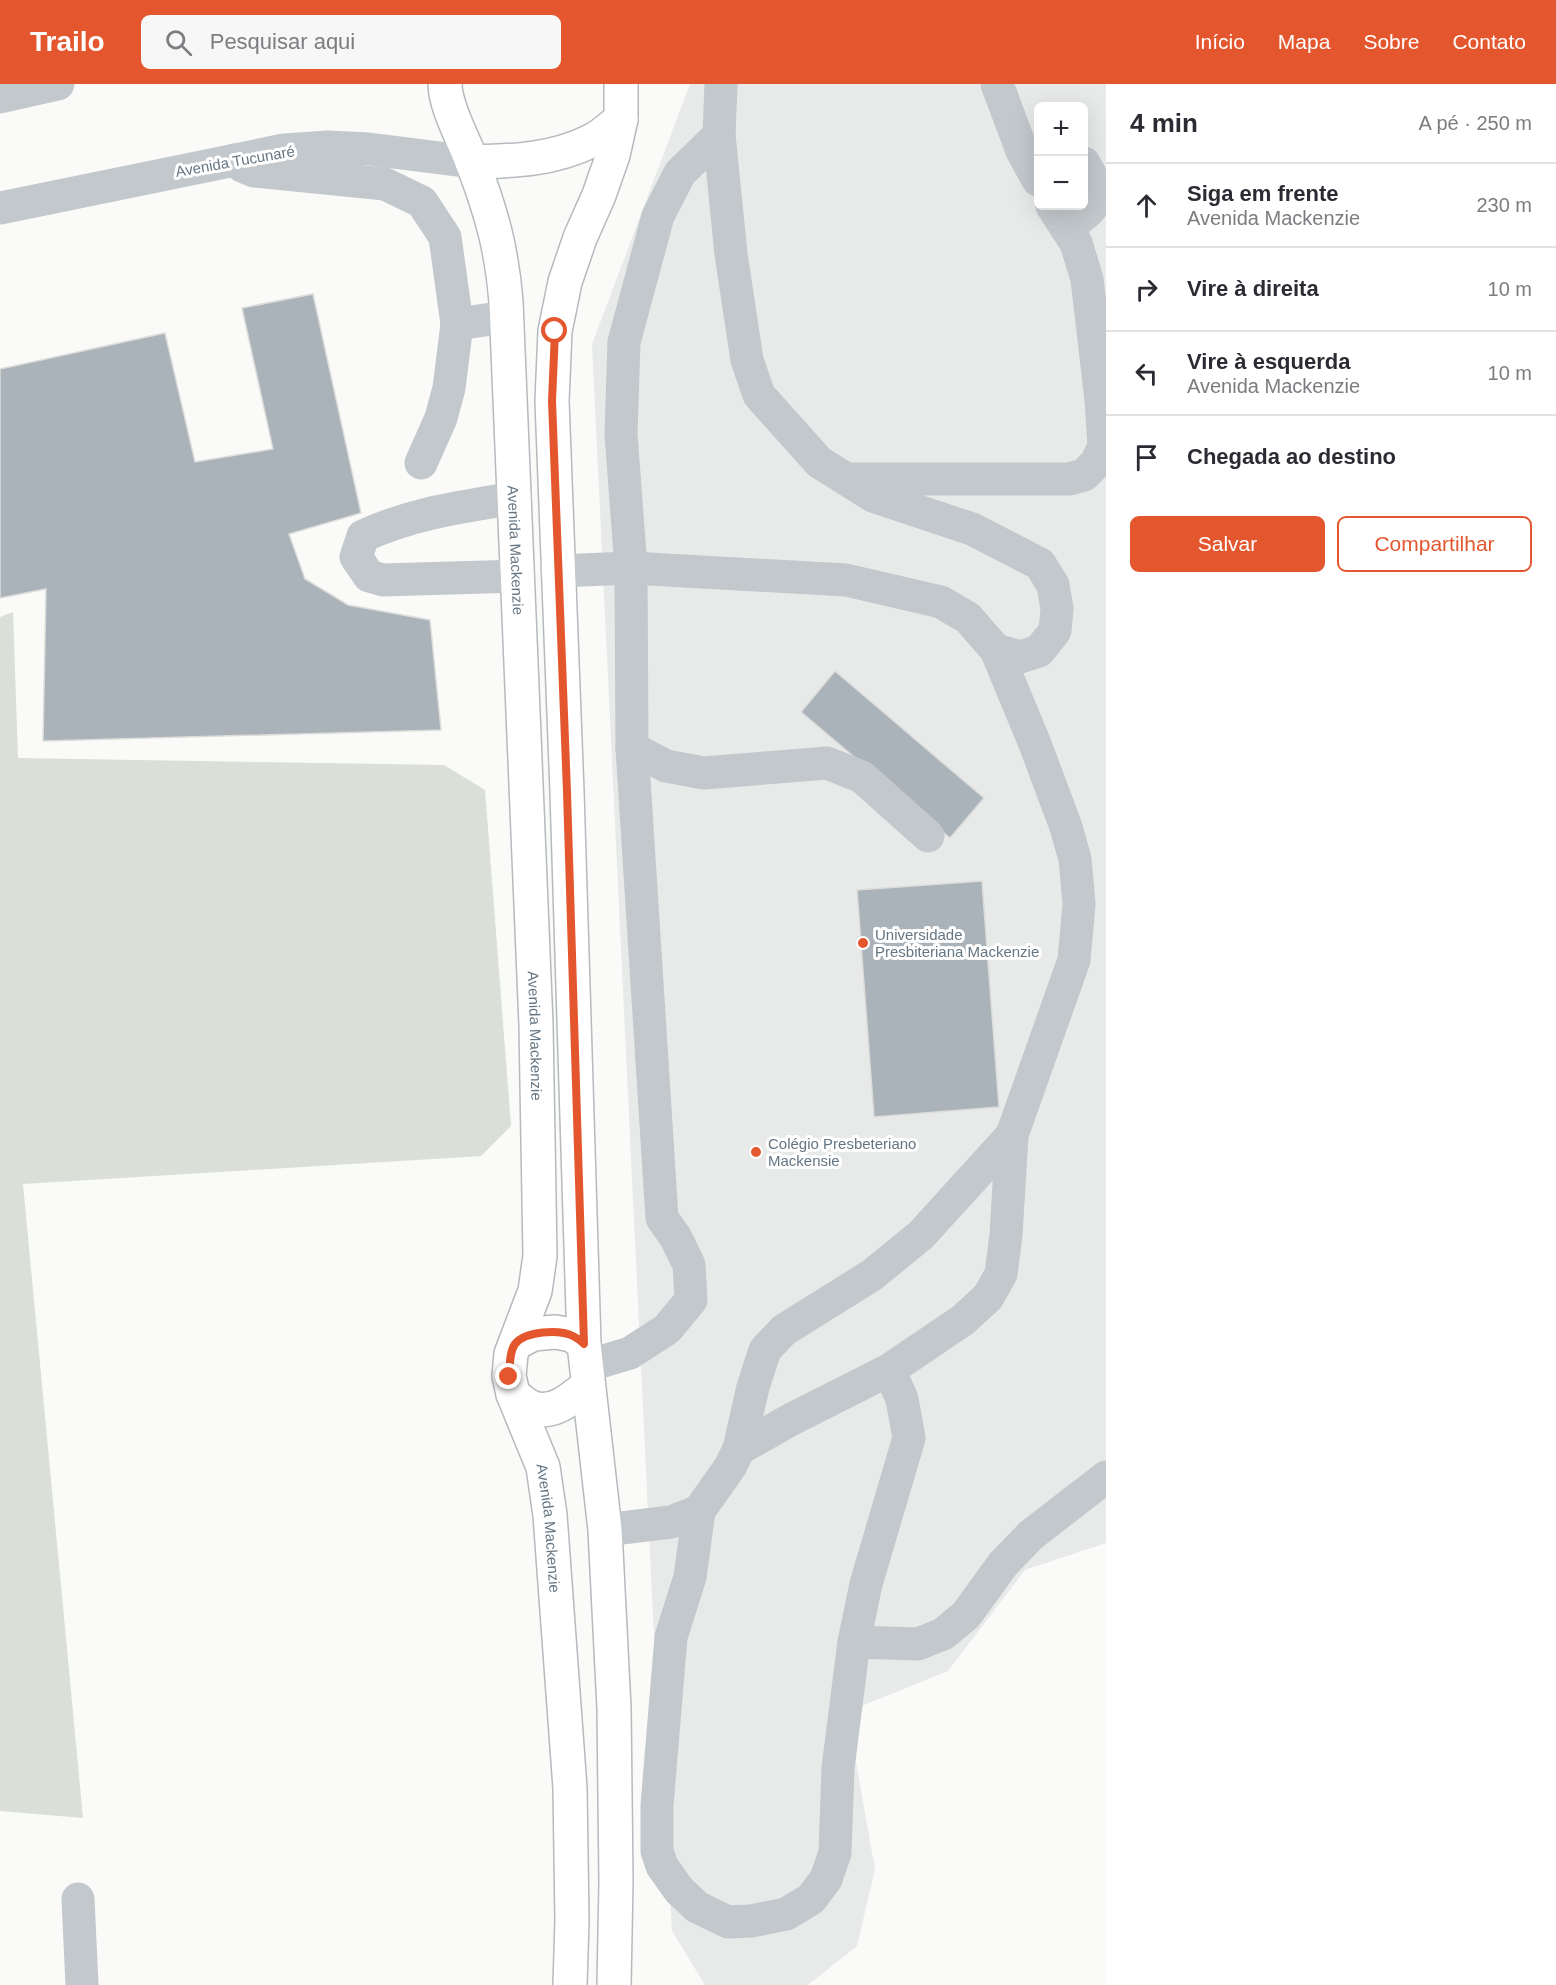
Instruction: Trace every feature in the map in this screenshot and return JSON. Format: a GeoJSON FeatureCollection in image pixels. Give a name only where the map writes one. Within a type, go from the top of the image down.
{"type":"FeatureCollection","features":[{"type":"Feature","properties":{"kind":"main road","name":"Avenida Mackenzie"},"geometry":{"type":"LineString","coordinates":[[445,84],[454,118],[490,208],[503,263],[507,317],[536,1025],[540,1256],[535,1291],[511,1354],[509,1377],[513,1394],[543,1467],[550,1515],[570,1788],[572,1920],[570,1985]]}},
{"type":"Feature","properties":{"kind":"main road"},"geometry":{"type":"LineString","coordinates":[[614,1985],[616,1882],[614,1708],[605,1530],[586,1365],[552,401],[555,331],[566,277],[613,155],[621,119],[621,84]]}},
{"type":"Feature","properties":{"kind":"main road"},"geometry":{"type":"LineString","coordinates":[[472,162],[523,160],[552,156],[593,140],[621,119]]}},
{"type":"Feature","properties":{"kind":"main road"},"geometry":{"type":"LineString","coordinates":[[516,1344],[533,1334],[555,1332],[572,1335],[586,1365]]}},
{"type":"Feature","properties":{"kind":"main road"},"geometry":{"type":"LineString","coordinates":[[513,1394],[531,1408],[550,1409],[568,1402],[586,1365]]}},
{"type":"Feature","properties":{"kind":"street"},"geometry":{"type":"LineString","coordinates":[[0,97],[58,84]]}},
{"type":"Feature","properties":{"kind":"street"},"geometry":{"type":"LineString","coordinates":[[721,84],[719,135],[731,254],[747,360],[759,395],[819,462],[873,496],[972,530],[1040,564],[1053,585],[1057,609],[1055,631],[1039,651],[1020,657],[996,650]]}},
{"type":"Feature","properties":{"kind":"street"},"geometry":{"type":"LineString","coordinates":[[1002,96],[1034,126]]}},
{"type":"Feature","properties":{"kind":"street"},"geometry":{"type":"LineString","coordinates":[[1002,96],[1022,151],[1034,173]]}},
{"type":"Feature","properties":{"kind":"street"},"geometry":{"type":"LineString","coordinates":[[586,1365],[630,1353],[667,1329],[691,1300],[689,1265],[676,1238],[662,1218],[632,748],[631,568],[621,434],[624,342],[658,216],[680,173],[719,135]]}},
{"type":"Feature","properties":{"kind":"street","name":"Avenida Tucunaré"},"geometry":{"type":"LineString","coordinates":[[0,208],[284,150],[327,147],[369,149],[472,162]]}},
{"type":"Feature","properties":{"kind":"street"},"geometry":{"type":"LineString","coordinates":[[234,159],[242,166],[254,171],[385,184],[422,202],[445,237],[457,324],[449,388],[441,418],[421,463]]}},
{"type":"Feature","properties":{"kind":"street"},"geometry":{"type":"LineString","coordinates":[[846,479],[1069,479],[1084,475],[1096,463],[1104,446],[1088,279],[1076,243],[1059,217],[1094,209],[1099,193],[1094,177],[1088,169]]}},
{"type":"Feature","properties":{"kind":"street"},"geometry":{"type":"LineString","coordinates":[[457,324],[507,317]]}},
{"type":"Feature","properties":{"kind":"street"},"geometry":{"type":"LineString","coordinates":[[514,498],[435,511],[390,523],[363,536],[357,557],[369,576],[383,580],[518,576]]}},
{"type":"Feature","properties":{"kind":"street"},"geometry":{"type":"LineString","coordinates":[[557,571],[631,568],[846,580],[941,602],[968,618],[996,650],[1035,744],[1076,859],[1079,904],[1074,960],[1012,1135],[1006,1235],[1001,1274],[988,1297],[963,1320],[889,1371],[790,1420],[740,1449]]}},
{"type":"Feature","properties":{"kind":"street"},"geometry":{"type":"LineString","coordinates":[[632,748],[666,766],[704,773],[827,763],[862,777],[928,836]]}},
{"type":"Feature","properties":{"kind":"street"},"geometry":{"type":"LineString","coordinates":[[889,1371],[902,1399],[909,1438],[866,1584],[854,1642],[837,1768],[836,1853],[826,1879],[812,1899],[786,1914],[751,1921],[728,1922],[697,1906],[679,1890],[662,1866],[657,1851],[657,1805],[671,1637],[690,1577],[699,1511],[740,1449],[753,1387],[765,1350],[784,1330],[872,1275],[921,1235],[1012,1135]]}},
{"type":"Feature","properties":{"kind":"street"},"geometry":{"type":"LineString","coordinates":[[854,1642],[918,1644],[943,1634],[966,1615],[1003,1564],[1031,1535],[1106,1477]]}},
{"type":"Feature","properties":{"kind":"street"},"geometry":{"type":"LineString","coordinates":[[605,1530],[671,1522],[699,1511]]}},
{"type":"Feature","properties":{"kind":"street"},"geometry":{"type":"LineString","coordinates":[[78,1899],[82,1985]]}},
{"type":"Feature","properties":{"kind":"shaded area","name":"Universidade Presbiteriana Mackenzie"},"geometry":{"type":"Polygon","coordinates":[[[690,84],[1106,84],[1106,1543],[1025,1570],[948,1671],[847,1712],[875,1869],[857,1946],[808,1985],[705,1985],[672,1931],[653,1617],[592,344],[690,84]]]}},
{"type":"Feature","properties":{"kind":"shaded area"},"geometry":{"type":"Polygon","coordinates":[[[13,612],[18,758],[444,765],[485,790],[511,1126],[481,1156],[23,1184],[83,1818],[0,1811],[0,617],[13,612]]]}},
{"type":"Feature","properties":{"kind":"building"},"geometry":{"type":"Polygon","coordinates":[[[313,294],[361,513],[289,534],[305,579],[348,605],[430,620],[441,730],[43,741],[46,589],[0,598],[0,369],[165,333],[195,462],[273,449],[242,308],[313,294]]]}},
{"type":"Feature","properties":{"kind":"building"},"geometry":{"type":"Polygon","coordinates":[[[835,671],[984,798],[950,838],[801,712],[835,671]]]}},
{"type":"Feature","properties":{"kind":"building"},"geometry":{"type":"Polygon","coordinates":[[[982,881],[999,1107],[874,1117],[857,890],[982,881]]]}},
{"type":"Feature","properties":{"kind":"place","name":"Universidade Presbiteriana Mackenzie"},"geometry":{"type":"Point","coordinates":[863,943]}},
{"type":"Feature","properties":{"kind":"place","name":"Colégio Presbeteriano Mackensie"},"geometry":{"type":"Point","coordinates":[756,1152]}},
{"type":"Feature","properties":{"kind":"route"},"geometry":{"type":"LineString","coordinates":[[509,1377],[511,1354],[516,1344],[533,1334],[555,1332],[572,1335],[584,1344],[552,401],[555,331]]}}]}
